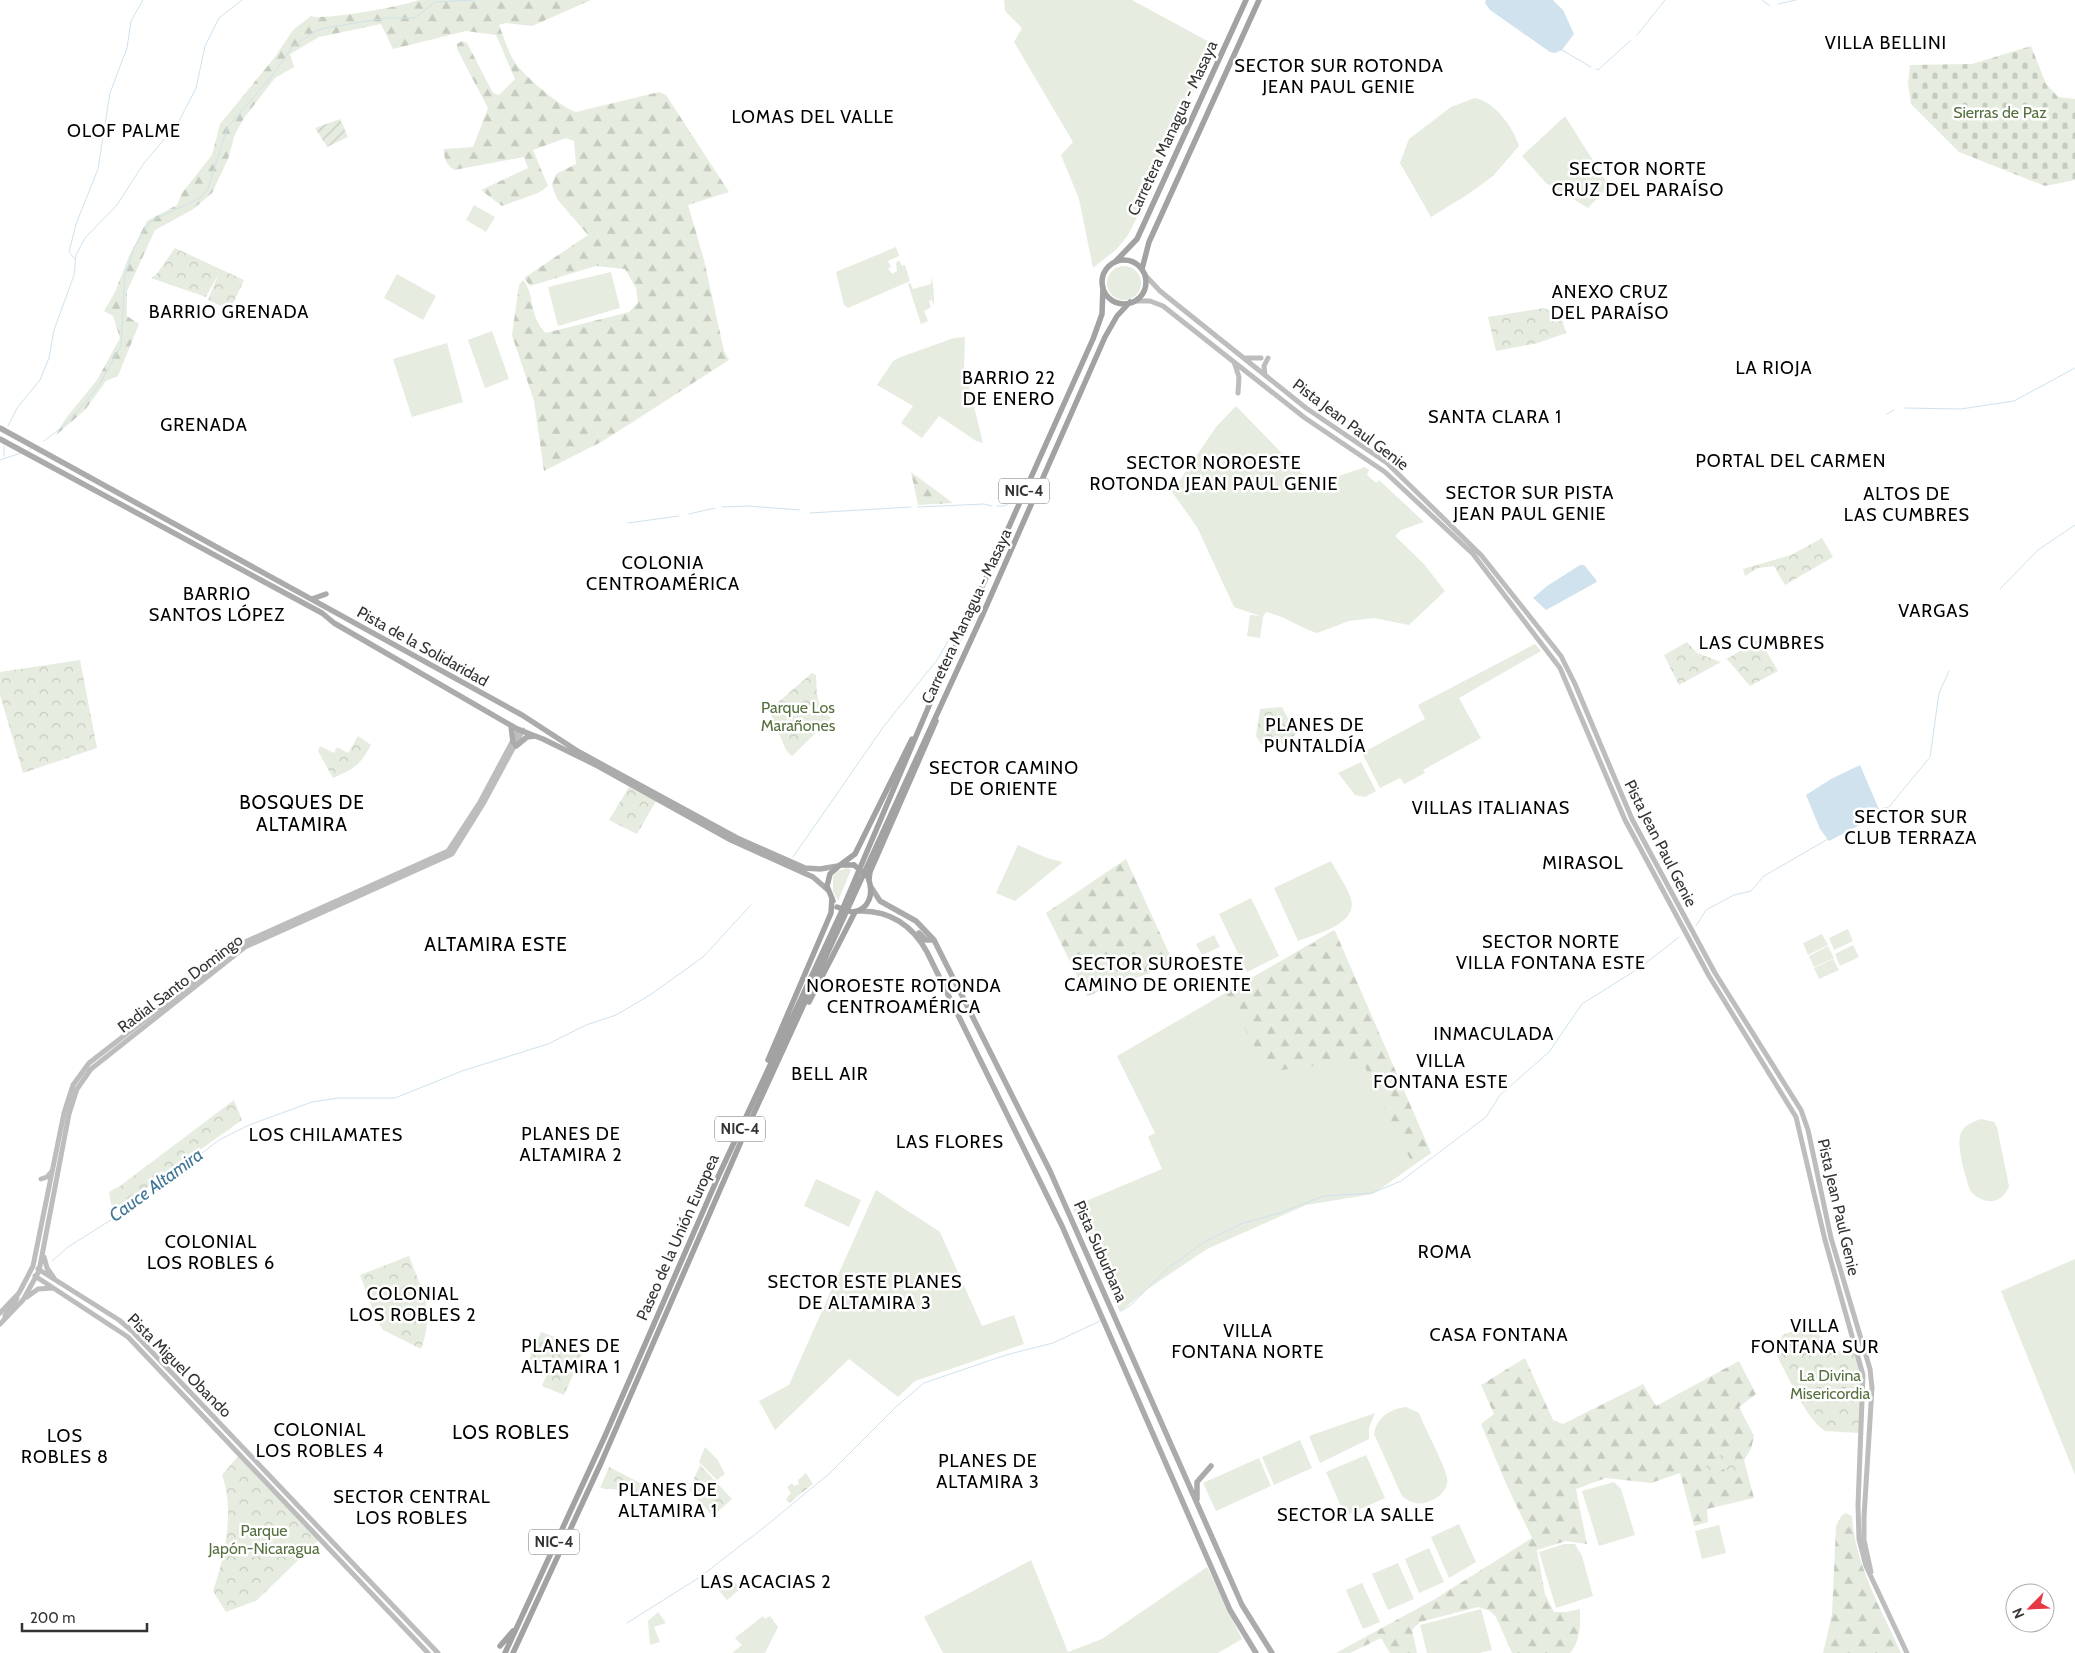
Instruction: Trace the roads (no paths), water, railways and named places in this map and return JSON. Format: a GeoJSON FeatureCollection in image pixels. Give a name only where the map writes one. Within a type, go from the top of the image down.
{"type":"FeatureCollection","features":[{"type":"Feature","properties":{"kind":"highway","name":"Carretera Managua - Masaya"},"geometry":{"type":"LineString","coordinates":[[1115,262],[1137,239],[1246,0]]}},
{"type":"Feature","properties":{"kind":"highway","name":"Carretera Managua - Masaya"},"geometry":{"type":"LineString","coordinates":[[1142,269],[1149,242],[1259,0]]}},
{"type":"Feature","properties":{"kind":"highway"},"geometry":{"type":"LineString","coordinates":[[1115,262],[1130,260],[1142,269],[1145,275]]}},
{"type":"Feature","properties":{"kind":"highway","name":"NIC-4"},"geometry":{"type":"LineString","coordinates":[[1103,286],[1105,272],[1115,262]]}},
{"type":"Feature","properties":{"kind":"highway","name":"NIC-4"},"geometry":{"type":"LineString","coordinates":[[1132,302],[1145,290],[1145,275]]}},
{"type":"Feature","properties":{"kind":"highway","name":"Carretera Managua - Masaya"},"geometry":{"type":"LineString","coordinates":[[842,916],[934,694],[1093,339],[1102,314],[1103,286]]}},
{"type":"Feature","properties":{"kind":"highway"},"geometry":{"type":"LineString","coordinates":[[1103,286],[1106,293],[1116,302],[1132,302]]}},
{"type":"Feature","properties":{"kind":"highway","name":"Carretera Managua - Masaya"},"geometry":{"type":"LineString","coordinates":[[842,916],[946,693],[1108,331],[1117,316],[1132,302]]}},
{"type":"Feature","properties":{"kind":"highway"},"geometry":{"type":"LineString","coordinates":[[868,878],[923,753],[946,693]]}},
{"type":"Feature","properties":{"kind":"highway","name":"Carretera Managua - Masaya"},"geometry":{"type":"LineString","coordinates":[[839,866],[853,856],[864,838],[934,694]]}},
{"type":"Feature","properties":{"kind":"highway"},"geometry":{"type":"LineString","coordinates":[[762,1080],[777,1036],[831,913],[831,896],[827,880],[830,874],[839,866],[854,865],[868,878],[871,887],[868,903],[855,912],[837,907],[831,896]]}},
{"type":"Feature","properties":{"kind":"highway","name":"Paseo de la Unión Europea"},"geometry":{"type":"LineString","coordinates":[[512,1653],[522,1640],[743,1137],[855,912]]}},
{"type":"Feature","properties":{"kind":"highway","name":"Paseo de la Unión Europea"},"geometry":{"type":"LineString","coordinates":[[780,1060],[842,916]]}},
{"type":"Feature","properties":{"kind":"highway","name":"Paseo de la Unión Europea"},"geometry":{"type":"LineString","coordinates":[[505,1653],[762,1080],[842,916]]}},
{"type":"Feature","properties":{"kind":"highway"},"geometry":{"type":"LineString","coordinates":[[500,1646],[523,1614]]}},
{"type":"Feature","properties":{"kind":"main road","name":"Pista Jean Paul Genie"},"geometry":{"type":"LineString","coordinates":[[1145,275],[1160,291],[1306,408],[1387,463],[1426,499],[1481,555],[1561,656],[1591,722],[1625,820],[1698,956],[1790,1106],[1800,1129],[1825,1240],[1863,1375],[1858,1518],[1862,1551],[1872,1578],[1907,1653]]}},
{"type":"Feature","properties":{"kind":"main road","name":"Pista Jean Paul Genie"},"geometry":{"type":"LineString","coordinates":[[1132,302],[1150,301],[1163,306],[1306,418],[1382,469],[1472,554],[1553,657],[1606,768],[1697,940],[1747,1024],[1802,1110],[1831,1238],[1870,1369],[1872,1388],[1864,1540],[1872,1578]]}},
{"type":"Feature","properties":{"kind":"main road"},"geometry":{"type":"LineString","coordinates":[[1243,358],[1261,358]]}},
{"type":"Feature","properties":{"kind":"main road"},"geometry":{"type":"LineString","coordinates":[[1265,375],[1264,366],[1268,358]]}},
{"type":"Feature","properties":{"kind":"main road"},"geometry":{"type":"LineString","coordinates":[[1233,360],[1239,377],[1238,393]]}},
{"type":"Feature","properties":{"kind":"main road","name":"Pista de la Solidaridad"},"geometry":{"type":"LineString","coordinates":[[0,428],[527,719],[554,738],[630,781],[737,838],[784,860],[813,869],[839,866]]}},
{"type":"Feature","properties":{"kind":"main road","name":"Pista de la Solidaridad"},"geometry":{"type":"LineString","coordinates":[[1,440],[306,606],[326,615],[334,623],[511,725],[630,781]]}},
{"type":"Feature","properties":{"kind":"main road"},"geometry":{"type":"LineString","coordinates":[[311,599],[326,594]]}},
{"type":"Feature","properties":{"kind":"main road"},"geometry":{"type":"LineString","coordinates":[[1561,656],[1574,690],[1572,694],[1577,696],[1591,722]]}},
{"type":"Feature","properties":{"kind":"main road"},"geometry":{"type":"LineString","coordinates":[[514,744],[511,725],[512,715],[516,713]]}},
{"type":"Feature","properties":{"kind":"main road"},"geometry":{"type":"LineString","coordinates":[[501,768],[527,719]]}},
{"type":"Feature","properties":{"kind":"main road"},"geometry":{"type":"LineString","coordinates":[[523,729],[554,738]]}},
{"type":"Feature","properties":{"kind":"main road"},"geometry":{"type":"LineString","coordinates":[[514,744],[527,737],[535,736]]}},
{"type":"Feature","properties":{"kind":"main road","name":"Radial Santo Domingo"},"geometry":{"type":"LineString","coordinates":[[0,1313],[19,1293],[33,1266],[66,1106],[77,1078],[89,1063],[245,942],[448,851],[501,768]]}},
{"type":"Feature","properties":{"kind":"main road","name":"Radial Santo Domingo"},"geometry":{"type":"LineString","coordinates":[[0,1323],[23,1300],[37,1277],[44,1254],[69,1114],[77,1089],[90,1069],[245,947],[452,854],[501,768]]}},
{"type":"Feature","properties":{"kind":"main road"},"geometry":{"type":"LineString","coordinates":[[630,781],[636,788],[731,840],[813,877],[824,885],[831,896]]}},
{"type":"Feature","properties":{"kind":"main road","name":"Pista Suburbana"},"geometry":{"type":"LineString","coordinates":[[871,887],[880,901],[916,921],[934,940],[1050,1171],[1242,1605],[1272,1653]]}},
{"type":"Feature","properties":{"kind":"main road"},"geometry":{"type":"LineString","coordinates":[[1673,910],[1692,938],[1697,940],[1698,956]]}},
{"type":"Feature","properties":{"kind":"main road","name":"Pista Suburbana"},"geometry":{"type":"LineString","coordinates":[[855,912],[879,912],[896,919],[915,933],[923,944],[1062,1226],[1230,1610],[1256,1653]]}},
{"type":"Feature","properties":{"kind":"main road"},"geometry":{"type":"LineString","coordinates":[[896,919],[910,926],[926,940],[934,940]]}},
{"type":"Feature","properties":{"kind":"main road"},"geometry":{"type":"LineString","coordinates":[[41,1178],[47,1177],[52,1171]]}},
{"type":"Feature","properties":{"kind":"main road"},"geometry":{"type":"LineString","coordinates":[[44,1254],[47,1268],[58,1282]]}},
{"type":"Feature","properties":{"kind":"main road","name":"Pista Miguel Obando"},"geometry":{"type":"LineString","coordinates":[[33,1266],[119,1320],[132,1331],[438,1653]]}},
{"type":"Feature","properties":{"kind":"main road","name":"Pista Miguel Obando"},"geometry":{"type":"LineString","coordinates":[[30,1272],[128,1338],[428,1653]]}},
{"type":"Feature","properties":{"kind":"main road"},"geometry":{"type":"LineString","coordinates":[[23,1300],[38,1289],[53,1288]]}},
{"type":"Feature","properties":{"kind":"main road"},"geometry":{"type":"LineString","coordinates":[[0,1323],[19,1293]]}},
{"type":"Feature","properties":{"kind":"main road"},"geometry":{"type":"LineString","coordinates":[[1200,1511],[1197,1485],[1201,1476],[1211,1466]]}},
{"type":"Feature","properties":{"kind":"water"},"geometry":{"type":"Polygon","coordinates":[[[1486,0],[1553,0],[1563,10],[1574,34],[1562,50],[1555,53],[1550,52],[1490,10],[1485,3],[1486,0]]]}},
{"type":"Feature","properties":{"kind":"water"},"geometry":{"type":"Polygon","coordinates":[[[1580,565],[1584,565],[1597,581],[1595,583],[1546,610],[1533,598],[1547,586],[1580,565]]]}},
{"type":"Feature","properties":{"kind":"water"},"geometry":{"type":"Polygon","coordinates":[[[1860,765],[1881,814],[1829,841],[1820,829],[1806,795],[1831,779],[1860,765]]]}},
{"type":"Feature","properties":{"kind":"waterway"},"geometry":{"type":"LineString","coordinates":[[75,259],[69,252],[76,224],[98,169],[110,93],[127,48],[131,21],[143,0]]}},
{"type":"Feature","properties":{"kind":"waterway"},"geometry":{"type":"LineString","coordinates":[[8,426],[17,408],[40,380],[49,358],[54,330],[74,275],[76,255],[85,238],[117,205],[144,163],[178,123],[196,88],[205,46],[219,18],[242,0]]}},
{"type":"Feature","properties":{"kind":"waterway"},"geometry":{"type":"LineString","coordinates":[[44,441],[62,427],[86,402],[99,385],[121,346],[125,275],[134,248],[144,231],[151,221],[200,198],[208,189],[227,128],[272,76],[293,46],[316,31],[325,28],[386,18],[415,18],[435,2],[474,0]]}},
{"type":"Feature","properties":{"kind":"waterway"},"geometry":{"type":"LineString","coordinates":[[1637,35],[1665,0]]}},
{"type":"Feature","properties":{"kind":"waterway"},"geometry":{"type":"LineString","coordinates":[[1762,0],[1770,6]]}},
{"type":"Feature","properties":{"kind":"waterway"},"geometry":{"type":"LineString","coordinates":[[1778,4],[1796,0]]}},
{"type":"Feature","properties":{"kind":"waterway"},"geometry":{"type":"LineString","coordinates":[[1596,69],[1598,70],[1631,40]]}},
{"type":"Feature","properties":{"kind":"waterway"},"geometry":{"type":"LineString","coordinates":[[1562,50],[1591,67]]}},
{"type":"Feature","properties":{"kind":"waterway"},"geometry":{"type":"LineString","coordinates":[[1905,408],[1961,409],[2014,401],[2075,368]]}},
{"type":"Feature","properties":{"kind":"waterway"},"geometry":{"type":"LineString","coordinates":[[1887,414],[1894,410]]}},
{"type":"Feature","properties":{"kind":"waterway"},"geometry":{"type":"LineString","coordinates":[[4,446],[4,457]]}},
{"type":"Feature","properties":{"kind":"waterway"},"geometry":{"type":"LineString","coordinates":[[0,460],[21,453]]}},
{"type":"Feature","properties":{"kind":"waterway"},"geometry":{"type":"LineString","coordinates":[[997,506],[1010,503],[1020,484]]}},
{"type":"Feature","properties":{"kind":"waterway"},"geometry":{"type":"LineString","coordinates":[[918,507],[984,504],[992,506]]}},
{"type":"Feature","properties":{"kind":"waterway"},"geometry":{"type":"LineString","coordinates":[[722,507],[748,506],[800,510]]}},
{"type":"Feature","properties":{"kind":"waterway"},"geometry":{"type":"LineString","coordinates":[[810,513],[911,507]]}},
{"type":"Feature","properties":{"kind":"waterway"},"geometry":{"type":"LineString","coordinates":[[689,514],[715,508]]}},
{"type":"Feature","properties":{"kind":"waterway"},"geometry":{"type":"LineString","coordinates":[[628,523],[679,516]]}},
{"type":"Feature","properties":{"kind":"waterway"},"geometry":{"type":"LineString","coordinates":[[2000,589],[2038,550],[2075,525]]}},
{"type":"Feature","properties":{"kind":"waterway"},"geometry":{"type":"LineString","coordinates":[[793,857],[884,726],[937,660],[948,641]]}},
{"type":"Feature","properties":{"kind":"waterway"},"geometry":{"type":"LineString","coordinates":[[1879,809],[1889,807],[1930,757],[1939,693],[1949,671]]}},
{"type":"Feature","properties":{"kind":"waterway"},"geometry":{"type":"LineString","coordinates":[[1696,926],[1706,910],[1734,895],[1751,891],[1764,876],[1828,839]]}},
{"type":"Feature","properties":{"kind":"waterway","name":"Cauce Altamira"},"geometry":{"type":"LineString","coordinates":[[52,1261],[68,1247],[158,1187],[219,1140],[249,1125],[312,1102],[338,1098],[395,1098],[462,1071],[548,1044],[586,1025],[616,1015],[650,995],[703,957],[751,905]]}},
{"type":"Feature","properties":{"kind":"waterway"},"geometry":{"type":"LineString","coordinates":[[1121,1311],[1131,1305],[1166,1270],[1204,1242],[1243,1223],[1277,1214],[1324,1196],[1372,1193],[1401,1181],[1486,1117],[1500,1095],[1549,1052],[1582,1004],[1641,967],[1679,937]]}},
{"type":"Feature","properties":{"kind":"waterway"},"geometry":{"type":"LineString","coordinates":[[627,1623],[700,1577],[767,1525],[830,1473],[897,1406],[924,1383],[1006,1355],[1053,1343],[1100,1321]]}},
{"type":"Feature","properties":{"kind":"district","name":"VILLA BELLINI"},"geometry":{"type":"Point","coordinates":[1886,43]}},
{"type":"Feature","properties":{"kind":"district","name":"SECTOR SUR ROTONDA JEAN PAUL GENIE"},"geometry":{"type":"Point","coordinates":[1339,76]}},
{"type":"Feature","properties":{"kind":"district","name":"LOMAS DEL VALLE"},"geometry":{"type":"Point","coordinates":[813,117]}},
{"type":"Feature","properties":{"kind":"district","name":"OLOF PALME"},"geometry":{"type":"Point","coordinates":[124,131]}},
{"type":"Feature","properties":{"kind":"district","name":"SECTOR NORTE CRUZ DEL PARAÍSO"},"geometry":{"type":"Point","coordinates":[1638,179]}},
{"type":"Feature","properties":{"kind":"district","name":"ANEXO CRUZ DEL PARAÍSO"},"geometry":{"type":"Point","coordinates":[1610,302]}},
{"type":"Feature","properties":{"kind":"district","name":"BARRIO GRENADA"},"geometry":{"type":"Point","coordinates":[229,312]}},
{"type":"Feature","properties":{"kind":"district","name":"LA RIOJA"},"geometry":{"type":"Point","coordinates":[1774,368]}},
{"type":"Feature","properties":{"kind":"district","name":"BARRIO 22 DE ENERO"},"geometry":{"type":"Point","coordinates":[1009,388]}},
{"type":"Feature","properties":{"kind":"district","name":"SANTA CLARA 1"},"geometry":{"type":"Point","coordinates":[1495,417]}},
{"type":"Feature","properties":{"kind":"district","name":"GRENADA"},"geometry":{"type":"Point","coordinates":[204,425]}},
{"type":"Feature","properties":{"kind":"district","name":"PORTAL DEL CARMEN"},"geometry":{"type":"Point","coordinates":[1791,461]}},
{"type":"Feature","properties":{"kind":"district","name":"SECTOR NOROESTE ROTONDA JEAN PAUL GENIE"},"geometry":{"type":"Point","coordinates":[1214,473]}},
{"type":"Feature","properties":{"kind":"district","name":"SECTOR SUR PISTA JEAN PAUL GENIE"},"geometry":{"type":"Point","coordinates":[1530,503]}},
{"type":"Feature","properties":{"kind":"district","name":"ALTOS DE LAS CUMBRES"},"geometry":{"type":"Point","coordinates":[1907,504]}},
{"type":"Feature","properties":{"kind":"district","name":"COLONIA CENTROAMÉRICA"},"geometry":{"type":"Point","coordinates":[663,573]}},
{"type":"Feature","properties":{"kind":"district","name":"BARRIO SANTOS LÓPEZ"},"geometry":{"type":"Point","coordinates":[217,604]}},
{"type":"Feature","properties":{"kind":"district","name":"VARGAS"},"geometry":{"type":"Point","coordinates":[1934,611]}},
{"type":"Feature","properties":{"kind":"district","name":"LAS CUMBRES"},"geometry":{"type":"Point","coordinates":[1762,643]}},
{"type":"Feature","properties":{"kind":"district","name":"PLANES DE PUNTALDÍA"},"geometry":{"type":"Point","coordinates":[1315,735]}},
{"type":"Feature","properties":{"kind":"district","name":"SECTOR CAMINO DE ORIENTE"},"geometry":{"type":"Point","coordinates":[1004,778]}},
{"type":"Feature","properties":{"kind":"district","name":"VILLAS ITALIANAS"},"geometry":{"type":"Point","coordinates":[1491,808]}},
{"type":"Feature","properties":{"kind":"district","name":"BOSQUES DE ALTAMIRA"},"geometry":{"type":"Point","coordinates":[302,813]}},
{"type":"Feature","properties":{"kind":"district","name":"SECTOR SUR CLUB TERRAZA"},"geometry":{"type":"Point","coordinates":[1911,828]}},
{"type":"Feature","properties":{"kind":"district","name":"MIRASOL"},"geometry":{"type":"Point","coordinates":[1583,863]}},
{"type":"Feature","properties":{"kind":"district","name":"ALTAMIRA ESTE"},"geometry":{"type":"Point","coordinates":[496,944]}},
{"type":"Feature","properties":{"kind":"district","name":"SECTOR NORTE VILLA FONTANA ESTE"},"geometry":{"type":"Point","coordinates":[1551,952]}},
{"type":"Feature","properties":{"kind":"district","name":"SECTOR SUROESTE CAMINO DE ORIENTE"},"geometry":{"type":"Point","coordinates":[1158,974]}},
{"type":"Feature","properties":{"kind":"district","name":"NOROESTE ROTONDA CENTROAMÉRICA"},"geometry":{"type":"Point","coordinates":[904,996]}},
{"type":"Feature","properties":{"kind":"district","name":"INMACULADA"},"geometry":{"type":"Point","coordinates":[1494,1034]}},
{"type":"Feature","properties":{"kind":"district","name":"VILLA FONTANA ESTE"},"geometry":{"type":"Point","coordinates":[1441,1071]}},
{"type":"Feature","properties":{"kind":"district","name":"BELL AIR"},"geometry":{"type":"Point","coordinates":[830,1074]}},
{"type":"Feature","properties":{"kind":"district","name":"LOS CHILAMATES"},"geometry":{"type":"Point","coordinates":[326,1135]}},
{"type":"Feature","properties":{"kind":"district","name":"LAS FLORES"},"geometry":{"type":"Point","coordinates":[950,1142]}},
{"type":"Feature","properties":{"kind":"district","name":"PLANES DE ALTAMIRA 2"},"geometry":{"type":"Point","coordinates":[571,1144]}},
{"type":"Feature","properties":{"kind":"district","name":"COLONIAL LOS ROBLES 6"},"geometry":{"type":"Point","coordinates":[211,1252]}},
{"type":"Feature","properties":{"kind":"district","name":"ROMA"},"geometry":{"type":"Point","coordinates":[1445,1252]}},
{"type":"Feature","properties":{"kind":"district","name":"SECTOR ESTE PLANES DE ALTAMIRA 3"},"geometry":{"type":"Point","coordinates":[865,1292]}},
{"type":"Feature","properties":{"kind":"district","name":"COLONIAL LOS ROBLES 2"},"geometry":{"type":"Point","coordinates":[413,1304]}},
{"type":"Feature","properties":{"kind":"district","name":"CASA FONTANA"},"geometry":{"type":"Point","coordinates":[1499,1335]}},
{"type":"Feature","properties":{"kind":"district","name":"VILLA FONTANA SUR"},"geometry":{"type":"Point","coordinates":[1815,1336]}},
{"type":"Feature","properties":{"kind":"district","name":"VILLA FONTANA NORTE"},"geometry":{"type":"Point","coordinates":[1248,1341]}},
{"type":"Feature","properties":{"kind":"district","name":"PLANES DE ALTAMIRA 1"},"geometry":{"type":"Point","coordinates":[571,1356]}},
{"type":"Feature","properties":{"kind":"district","name":"LOS ROBLES"},"geometry":{"type":"Point","coordinates":[511,1432]}},
{"type":"Feature","properties":{"kind":"district","name":"COLONIAL LOS ROBLES 4"},"geometry":{"type":"Point","coordinates":[320,1440]}},
{"type":"Feature","properties":{"kind":"district","name":"LOS ROBLES 8"},"geometry":{"type":"Point","coordinates":[65,1446]}},
{"type":"Feature","properties":{"kind":"district","name":"PLANES DE ALTAMIRA 3"},"geometry":{"type":"Point","coordinates":[988,1471]}},
{"type":"Feature","properties":{"kind":"district","name":"PLANES DE ALTAMIRA 1"},"geometry":{"type":"Point","coordinates":[668,1500]}},
{"type":"Feature","properties":{"kind":"district","name":"SECTOR CENTRAL LOS ROBLES"},"geometry":{"type":"Point","coordinates":[412,1507]}},
{"type":"Feature","properties":{"kind":"district","name":"SECTOR LA SALLE"},"geometry":{"type":"Point","coordinates":[1356,1515]}},
{"type":"Feature","properties":{"kind":"district","name":"LAS ACACIAS 2"},"geometry":{"type":"Point","coordinates":[766,1582]}},
{"type":"Feature","properties":{"kind":"park label","name":"Sierras de Paz"},"geometry":{"type":"Point","coordinates":[2000,112]}},
{"type":"Feature","properties":{"kind":"park label","name":"Parque Los Marañones"},"geometry":{"type":"Point","coordinates":[798,716]}},
{"type":"Feature","properties":{"kind":"park label","name":"La Divina Misericordia"},"geometry":{"type":"Point","coordinates":[1830,1384]}},
{"type":"Feature","properties":{"kind":"park label","name":"Parque Japón-Nicaragua"},"geometry":{"type":"Point","coordinates":[264,1539]}}]}
